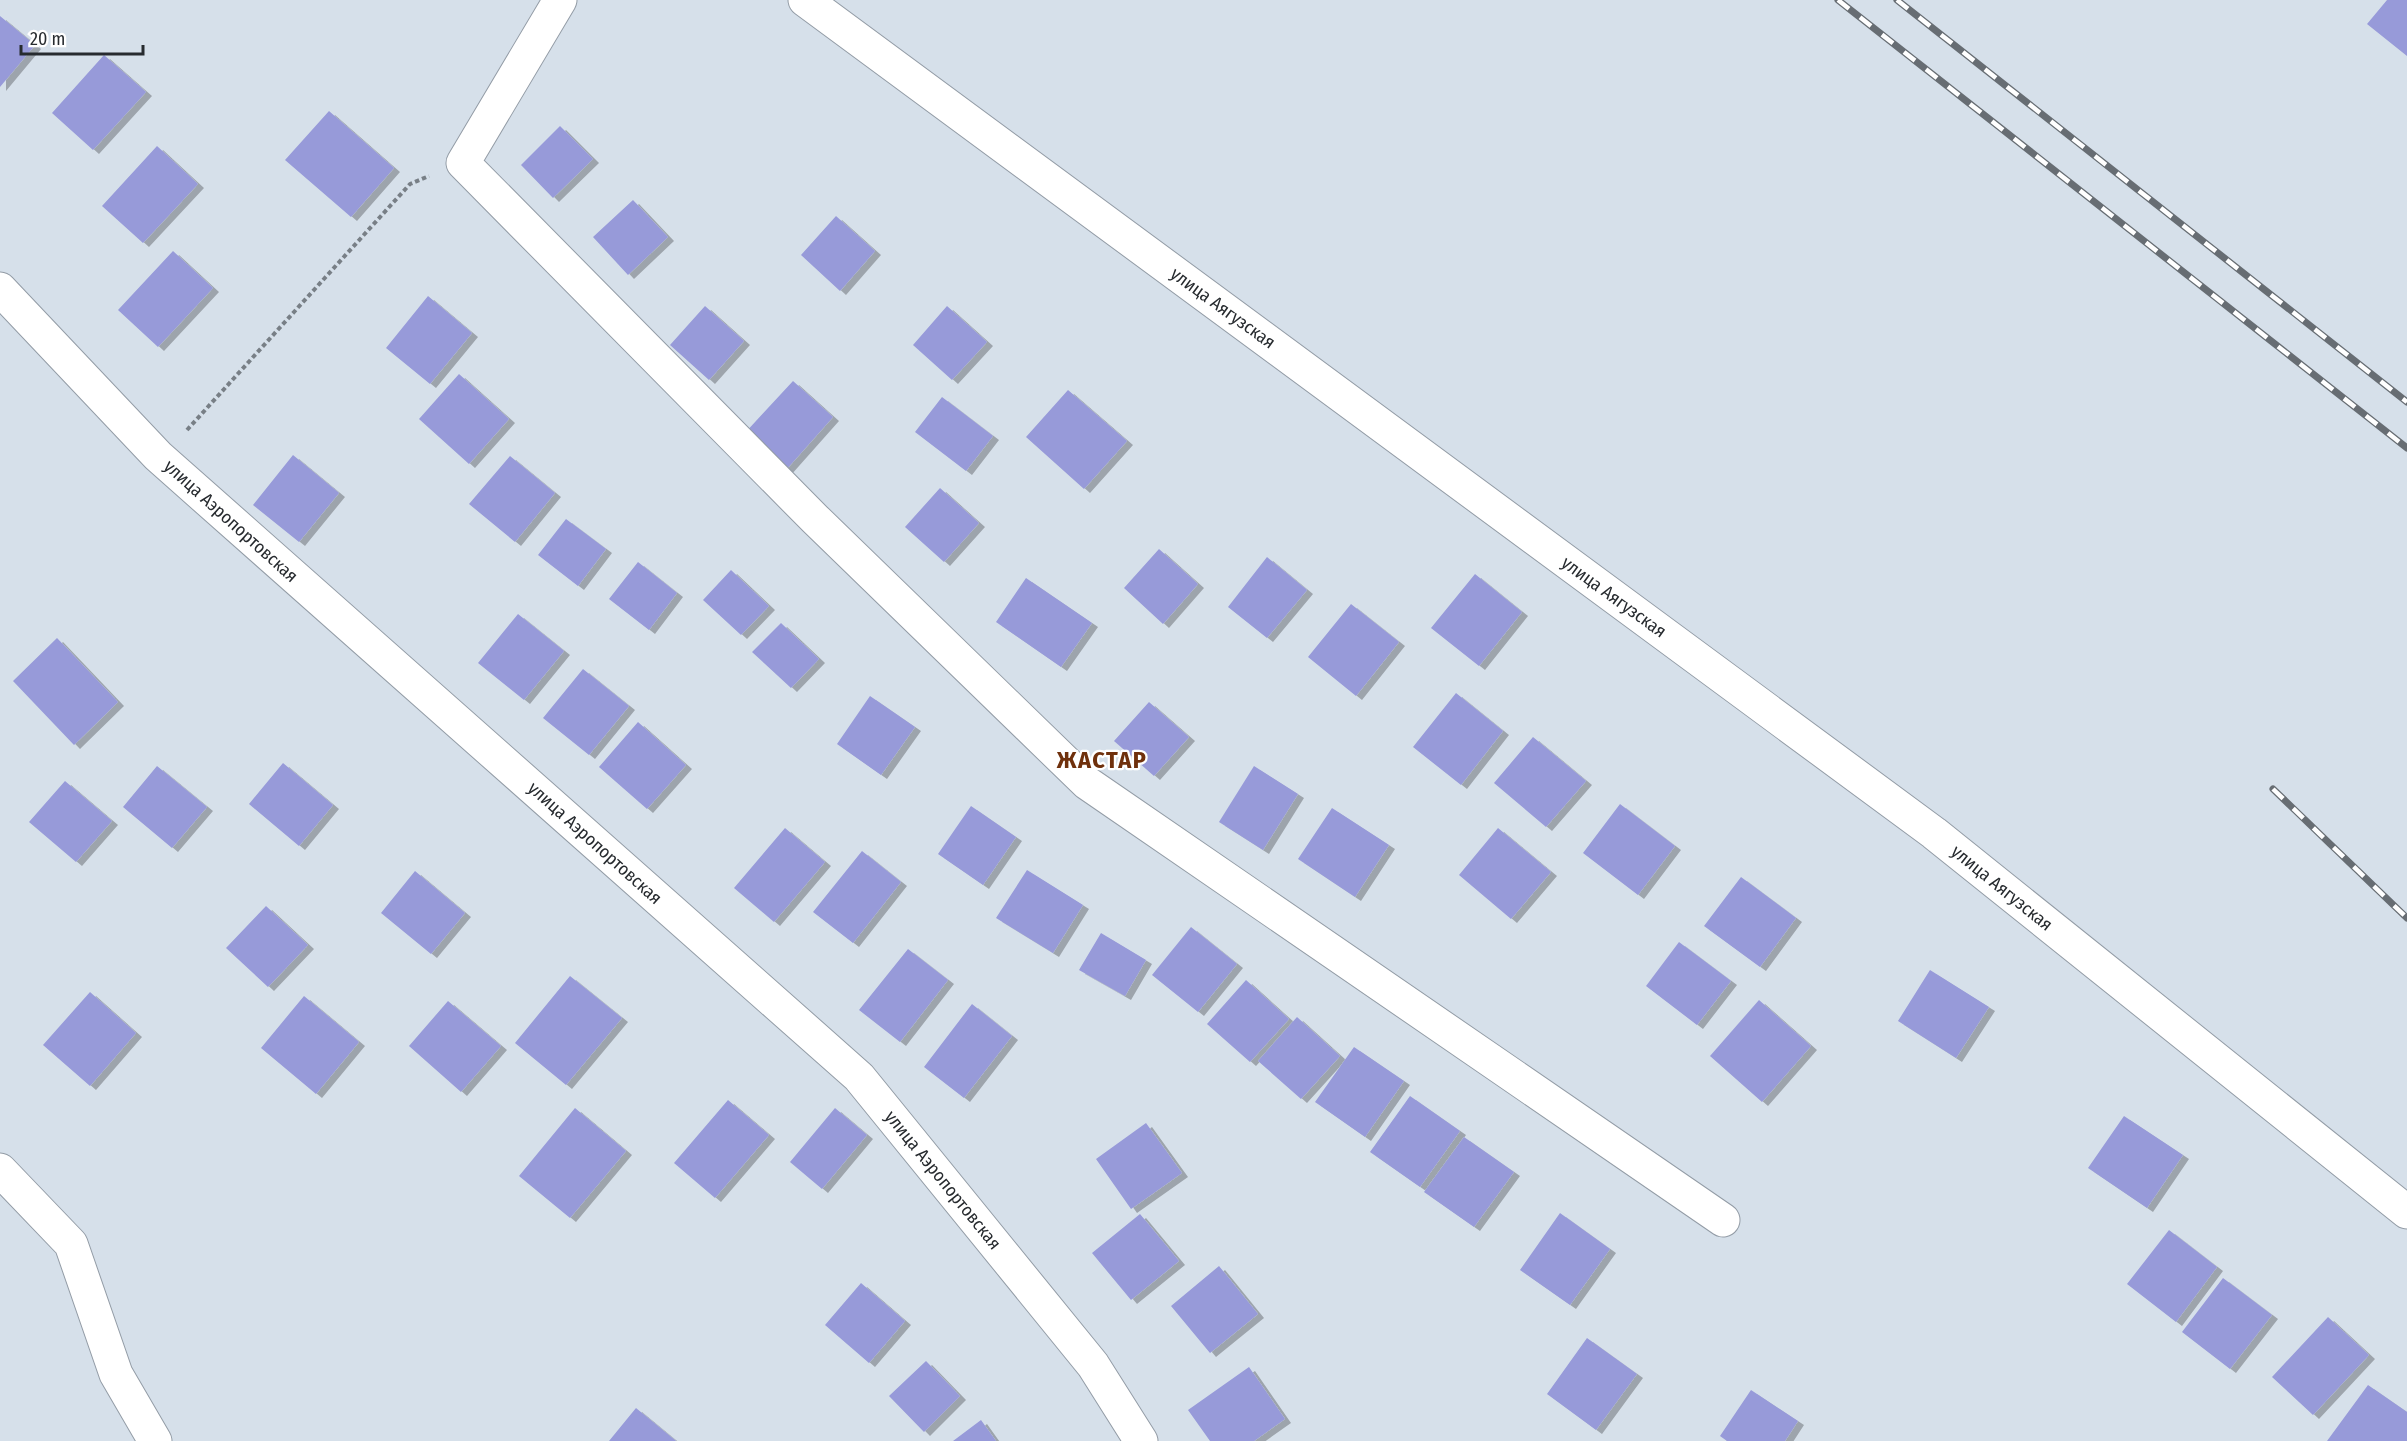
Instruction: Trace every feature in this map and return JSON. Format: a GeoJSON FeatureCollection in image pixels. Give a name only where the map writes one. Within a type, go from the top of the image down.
{"type":"FeatureCollection","features":[{"type":"Feature","properties":{"kind":"street"},"geometry":{"type":"LineString","coordinates":[[560,0],[463,163],[814,519],[1087,783],[1723,1220]]}},
{"type":"Feature","properties":{"kind":"street","name":"улица Аягузская"},"geometry":{"type":"LineString","coordinates":[[805,0],[1934,833],[2407,1212]]}},
{"type":"Feature","properties":{"kind":"street","name":"улица Аэропортовская"},"geometry":{"type":"LineString","coordinates":[[0,289],[158,456],[859,1077],[1093,1365],[1141,1441]]}},
{"type":"Feature","properties":{"kind":"street"},"geometry":{"type":"LineString","coordinates":[[0,1170],[71,1244],[116,1374],[155,1441]]}},
{"type":"Feature","properties":{"kind":"path"},"geometry":{"type":"LineString","coordinates":[[158,456],[188,428],[251,361],[410,184],[463,163]]}},
{"type":"Feature","properties":{"kind":"building"},"geometry":{"type":"Polygon","coordinates":[[[2387,0],[2407,0],[2407,56],[2367,24],[2387,0]]]}},
{"type":"Feature","properties":{"kind":"building"},"geometry":{"type":"Polygon","coordinates":[[[0,16],[35,45],[0,87],[0,16]]]}},
{"type":"Feature","properties":{"kind":"building"},"geometry":{"type":"Polygon","coordinates":[[[104,55],[146,92],[93,150],[52,113],[104,55]]]}},
{"type":"Feature","properties":{"kind":"building"},"geometry":{"type":"Polygon","coordinates":[[[329,111],[394,168],[351,217],[285,160],[329,111]]]}},
{"type":"Feature","properties":{"kind":"building"},"geometry":{"type":"Polygon","coordinates":[[[560,126],[593,159],[553,198],[521,165],[560,126]]]}},
{"type":"Feature","properties":{"kind":"building"},"geometry":{"type":"Polygon","coordinates":[[[157,146],[198,184],[143,243],[102,206],[157,146]]]}},
{"type":"Feature","properties":{"kind":"building"},"geometry":{"type":"Polygon","coordinates":[[[633,200],[668,237],[628,275],[593,237],[633,200]]]}},
{"type":"Feature","properties":{"kind":"building"},"geometry":{"type":"Polygon","coordinates":[[[836,216],[875,251],[840,291],[801,255],[836,216]]]}},
{"type":"Feature","properties":{"kind":"building"},"geometry":{"type":"Polygon","coordinates":[[[173,251],[213,288],[158,347],[118,310],[173,251]]]}},
{"type":"Feature","properties":{"kind":"building"},"geometry":{"type":"Polygon","coordinates":[[[428,296],[472,333],[430,384],[386,348],[428,296]]]}},
{"type":"Feature","properties":{"kind":"building"},"geometry":{"type":"Polygon","coordinates":[[[705,306],[744,341],[709,380],[670,345],[705,306]]]}},
{"type":"Feature","properties":{"kind":"building"},"geometry":{"type":"Polygon","coordinates":[[[947,306],[987,342],[952,380],[913,345],[947,306]]]}},
{"type":"Feature","properties":{"kind":"building"},"geometry":{"type":"Polygon","coordinates":[[[459,374],[509,419],[469,464],[419,419],[459,374]]]}},
{"type":"Feature","properties":{"kind":"building"},"geometry":{"type":"Polygon","coordinates":[[[793,381],[833,417],[785,471],[744,434],[793,381]]]}},
{"type":"Feature","properties":{"kind":"building"},"geometry":{"type":"Polygon","coordinates":[[[1068,390],[1127,441],[1084,489],[1026,437],[1068,390]]]}},
{"type":"Feature","properties":{"kind":"building"},"geometry":{"type":"Polygon","coordinates":[[[942,397],[993,436],[966,471],[915,432],[942,397]]]}},
{"type":"Feature","properties":{"kind":"building"},"geometry":{"type":"Polygon","coordinates":[[[293,455],[339,493],[299,542],[253,505],[293,455]]]}},
{"type":"Feature","properties":{"kind":"building"},"geometry":{"type":"Polygon","coordinates":[[[510,456],[555,493],[515,542],[469,504],[510,456]]]}},
{"type":"Feature","properties":{"kind":"building"},"geometry":{"type":"Polygon","coordinates":[[[940,488],[979,523],[944,562],[905,527],[940,488]]]}},
{"type":"Feature","properties":{"kind":"building"},"geometry":{"type":"Polygon","coordinates":[[[566,519],[606,549],[578,586],[538,555],[566,519]]]}},
{"type":"Feature","properties":{"kind":"building"},"geometry":{"type":"Polygon","coordinates":[[[1159,549],[1198,584],[1163,624],[1124,588],[1159,549]]]}},
{"type":"Feature","properties":{"kind":"building"},"geometry":{"type":"Polygon","coordinates":[[[1267,557],[1307,590],[1267,638],[1228,607],[1267,557]]]}},
{"type":"Feature","properties":{"kind":"building"},"geometry":{"type":"Polygon","coordinates":[[[638,562],[677,593],[649,630],[609,599],[638,562]]]}},
{"type":"Feature","properties":{"kind":"building"},"geometry":{"type":"Polygon","coordinates":[[[731,570],[769,606],[741,635],[703,600],[731,570]]]}},
{"type":"Feature","properties":{"kind":"building"},"geometry":{"type":"Polygon","coordinates":[[[1475,574],[1522,612],[1479,666],[1431,628],[1475,574]]]}},
{"type":"Feature","properties":{"kind":"building"},"geometry":{"type":"Polygon","coordinates":[[[1026,578],[1092,623],[1061,667],[996,622],[1026,578]]]}},
{"type":"Feature","properties":{"kind":"building"},"geometry":{"type":"Polygon","coordinates":[[[1351,604],[1399,642],[1356,696],[1308,657],[1351,604]]]}},
{"type":"Feature","properties":{"kind":"building"},"geometry":{"type":"Polygon","coordinates":[[[518,614],[564,651],[524,700],[478,663],[518,614]]]}},
{"type":"Feature","properties":{"kind":"building"},"geometry":{"type":"Polygon","coordinates":[[[781,623],[819,659],[791,688],[752,652],[781,623]]]}},
{"type":"Feature","properties":{"kind":"building"},"geometry":{"type":"Polygon","coordinates":[[[57,638],[118,702],[74,745],[13,681],[57,638]]]}},
{"type":"Feature","properties":{"kind":"building"},"geometry":{"type":"Polygon","coordinates":[[[583,669],[629,706],[589,755],[543,718],[583,669]]]}},
{"type":"Feature","properties":{"kind":"building"},"geometry":{"type":"Polygon","coordinates":[[[1456,693],[1503,731],[1461,785],[1413,747],[1456,693]]]}},
{"type":"Feature","properties":{"kind":"building"},"geometry":{"type":"Polygon","coordinates":[[[870,696],[915,727],[881,775],[837,744],[870,696]]]}},
{"type":"Feature","properties":{"kind":"building"},"geometry":{"type":"Polygon","coordinates":[[[1149,702],[1189,737],[1154,776],[1114,741],[1149,702]]]}},
{"type":"Feature","properties":{"kind":"building"},"geometry":{"type":"Polygon","coordinates":[[[638,722],[686,765],[647,809],[599,767],[638,722]]]}},
{"type":"Feature","properties":{"kind":"building"},"geometry":{"type":"Polygon","coordinates":[[[1533,737],[1586,781],[1546,827],[1494,783],[1533,737]]]}},
{"type":"Feature","properties":{"kind":"building"},"geometry":{"type":"Polygon","coordinates":[[[283,763],[333,805],[299,846],[249,804],[283,763]]]}},
{"type":"Feature","properties":{"kind":"building"},"geometry":{"type":"Polygon","coordinates":[[[157,766],[207,807],[172,848],[123,807],[157,766]]]}},
{"type":"Feature","properties":{"kind":"building"},"geometry":{"type":"Polygon","coordinates":[[[1254,766],[1298,794],[1263,850],[1219,822],[1254,766]]]}},
{"type":"Feature","properties":{"kind":"building"},"geometry":{"type":"Polygon","coordinates":[[[65,781],[112,821],[76,862],[29,822],[65,781]]]}},
{"type":"Feature","properties":{"kind":"building"},"geometry":{"type":"Polygon","coordinates":[[[1620,804],[1675,846],[1638,895],[1583,853],[1620,804]]]}},
{"type":"Feature","properties":{"kind":"building"},"geometry":{"type":"Polygon","coordinates":[[[971,806],[1016,837],[983,885],[938,854],[971,806]]]}},
{"type":"Feature","properties":{"kind":"building"},"geometry":{"type":"Polygon","coordinates":[[[1332,808],[1389,845],[1355,897],[1298,859],[1332,808]]]}},
{"type":"Feature","properties":{"kind":"building"},"geometry":{"type":"Polygon","coordinates":[[[785,828],[825,862],[774,922],[734,888],[785,828]]]}},
{"type":"Feature","properties":{"kind":"building"},"geometry":{"type":"Polygon","coordinates":[[[1498,828],[1551,872],[1511,919],[1459,875],[1498,828]]]}},
{"type":"Feature","properties":{"kind":"building"},"geometry":{"type":"Polygon","coordinates":[[[862,851],[901,882],[853,943],[813,912],[862,851]]]}},
{"type":"Feature","properties":{"kind":"building"},"geometry":{"type":"Polygon","coordinates":[[[1027,870],[1083,905],[1053,953],[996,918],[1027,870]]]}},
{"type":"Feature","properties":{"kind":"building"},"geometry":{"type":"Polygon","coordinates":[[[415,871],[465,913],[431,954],[381,913],[415,871]]]}},
{"type":"Feature","properties":{"kind":"building"},"geometry":{"type":"Polygon","coordinates":[[[1741,877],[1796,918],[1760,967],[1704,926],[1741,877]]]}},
{"type":"Feature","properties":{"kind":"building"},"geometry":{"type":"Polygon","coordinates":[[[266,906],[308,945],[268,987],[226,948],[266,906]]]}},
{"type":"Feature","properties":{"kind":"building"},"geometry":{"type":"Polygon","coordinates":[[[1191,927],[1237,964],[1198,1012],[1152,975],[1191,927]]]}},
{"type":"Feature","properties":{"kind":"building"},"geometry":{"type":"Polygon","coordinates":[[[1101,933],[1146,960],[1125,996],[1079,970],[1101,933]]]}},
{"type":"Feature","properties":{"kind":"building"},"geometry":{"type":"Polygon","coordinates":[[[1679,942],[1731,981],[1697,1025],[1646,986],[1679,942]]]}},
{"type":"Feature","properties":{"kind":"building"},"geometry":{"type":"Polygon","coordinates":[[[908,949],[948,980],[900,1042],[859,1010],[908,949]]]}},
{"type":"Feature","properties":{"kind":"building"},"geometry":{"type":"Polygon","coordinates":[[[1930,970],[1989,1007],[1956,1058],[1898,1021],[1930,970]]]}},
{"type":"Feature","properties":{"kind":"building"},"geometry":{"type":"Polygon","coordinates":[[[570,976],[622,1018],[566,1085],[515,1043],[570,976]]]}},
{"type":"Feature","properties":{"kind":"building"},"geometry":{"type":"Polygon","coordinates":[[[1246,980],[1289,1019],[1250,1062],[1207,1024],[1246,980]]]}},
{"type":"Feature","properties":{"kind":"building"},"geometry":{"type":"Polygon","coordinates":[[[90,992],[136,1033],[90,1086],[43,1045],[90,992]]]}},
{"type":"Feature","properties":{"kind":"building"},"geometry":{"type":"Polygon","coordinates":[[[304,996],[359,1042],[316,1094],[261,1048],[304,996]]]}},
{"type":"Feature","properties":{"kind":"building"},"geometry":{"type":"Polygon","coordinates":[[[1759,1000],[1811,1046],[1762,1102],[1710,1056],[1759,1000]]]}},
{"type":"Feature","properties":{"kind":"building"},"geometry":{"type":"Polygon","coordinates":[[[448,1001],[501,1046],[461,1092],[409,1046],[448,1001]]]}},
{"type":"Feature","properties":{"kind":"building"},"geometry":{"type":"Polygon","coordinates":[[[972,1004],[1012,1036],[964,1098],[924,1067],[972,1004]]]}},
{"type":"Feature","properties":{"kind":"building"},"geometry":{"type":"Polygon","coordinates":[[[1297,1017],[1340,1056],[1301,1099],[1258,1061],[1297,1017]]]}},
{"type":"Feature","properties":{"kind":"building"},"geometry":{"type":"Polygon","coordinates":[[[1354,1047],[1404,1081],[1365,1137],[1315,1102],[1354,1047]]]}},
{"type":"Feature","properties":{"kind":"building"},"geometry":{"type":"Polygon","coordinates":[[[1410,1096],[1460,1131],[1420,1187],[1370,1152],[1410,1096]]]}},
{"type":"Feature","properties":{"kind":"building"},"geometry":{"type":"Polygon","coordinates":[[[728,1100],[769,1135],[715,1198],[674,1163],[728,1100]]]}},
{"type":"Feature","properties":{"kind":"building"},"geometry":{"type":"Polygon","coordinates":[[[575,1108],[626,1151],[570,1218],[519,1176],[575,1108]]]}},
{"type":"Feature","properties":{"kind":"building"},"geometry":{"type":"Polygon","coordinates":[[[835,1108],[867,1135],[822,1189],[790,1162],[835,1108]]]}},
{"type":"Feature","properties":{"kind":"building"},"geometry":{"type":"Polygon","coordinates":[[[2124,1116],[2183,1155],[2147,1208],[2088,1168],[2124,1116]]]}},
{"type":"Feature","properties":{"kind":"building"},"geometry":{"type":"Polygon","coordinates":[[[1146,1123],[1182,1173],[1131,1209],[1096,1159],[1146,1123]]]}},
{"type":"Feature","properties":{"kind":"building"},"geometry":{"type":"Polygon","coordinates":[[[1464,1137],[1514,1172],[1474,1227],[1424,1192],[1464,1137]]]}},
{"type":"Feature","properties":{"kind":"building"},"geometry":{"type":"Polygon","coordinates":[[[1560,1213],[1610,1249],[1570,1305],[1520,1270],[1560,1213]]]}},
{"type":"Feature","properties":{"kind":"building"},"geometry":{"type":"Polygon","coordinates":[[[1140,1214],[1179,1261],[1131,1300],[1092,1253],[1140,1214]]]}},
{"type":"Feature","properties":{"kind":"building"},"geometry":{"type":"Polygon","coordinates":[[[2169,1230],[2217,1267],[2176,1322],[2127,1284],[2169,1230]]]}},
{"type":"Feature","properties":{"kind":"building"},"geometry":{"type":"Polygon","coordinates":[[[1219,1266],[1258,1314],[1210,1353],[1171,1306],[1219,1266]]]}},
{"type":"Feature","properties":{"kind":"building"},"geometry":{"type":"Polygon","coordinates":[[[2223,1278],[2272,1315],[2230,1369],[2182,1332],[2223,1278]]]}},
{"type":"Feature","properties":{"kind":"building"},"geometry":{"type":"Polygon","coordinates":[[[861,1283],[905,1321],[869,1363],[825,1325],[861,1283]]]}},
{"type":"Feature","properties":{"kind":"building"},"geometry":{"type":"Polygon","coordinates":[[[2328,1317],[2369,1355],[2313,1415],[2272,1377],[2328,1317]]]}},
{"type":"Feature","properties":{"kind":"building"},"geometry":{"type":"Polygon","coordinates":[[[1587,1338],[1637,1374],[1596,1430],[1547,1394],[1587,1338]]]}},
{"type":"Feature","properties":{"kind":"building"},"geometry":{"type":"Polygon","coordinates":[[[926,1361],[960,1396],[924,1432],[889,1396],[926,1361]]]}},
{"type":"Feature","properties":{"kind":"building"},"geometry":{"type":"Polygon","coordinates":[[[1249,1367],[1285,1419],[1254,1441],[1210,1441],[1188,1410],[1249,1367]]]}},
{"type":"Feature","properties":{"kind":"building"},"geometry":{"type":"Polygon","coordinates":[[[2368,1385],[2407,1412],[2407,1441],[2327,1441],[2368,1385]]]}},
{"type":"Feature","properties":{"kind":"building"},"geometry":{"type":"Polygon","coordinates":[[[1751,1390],[1798,1421],[1785,1441],[1727,1441],[1720,1436],[1751,1390]]]}},
{"type":"Feature","properties":{"kind":"building"},"geometry":{"type":"Polygon","coordinates":[[[636,1408],[676,1441],[609,1441],[636,1408]]]}},
{"type":"Feature","properties":{"kind":"building"},"geometry":{"type":"Polygon","coordinates":[[[981,1420],[996,1441],[953,1441],[981,1420]]]}},
{"type":"Feature","properties":{"kind":"railway"},"geometry":{"type":"LineString","coordinates":[[1838,0],[2407,448]]}},
{"type":"Feature","properties":{"kind":"railway"},"geometry":{"type":"LineString","coordinates":[[1897,0],[2407,402]]}},
{"type":"Feature","properties":{"kind":"railway"},"geometry":{"type":"LineString","coordinates":[[2273,789],[2407,918]]}},
{"type":"Feature","properties":{"kind":"district","name":"ЖАСТАР"},"geometry":{"type":"Point","coordinates":[1102,760]}}]}
